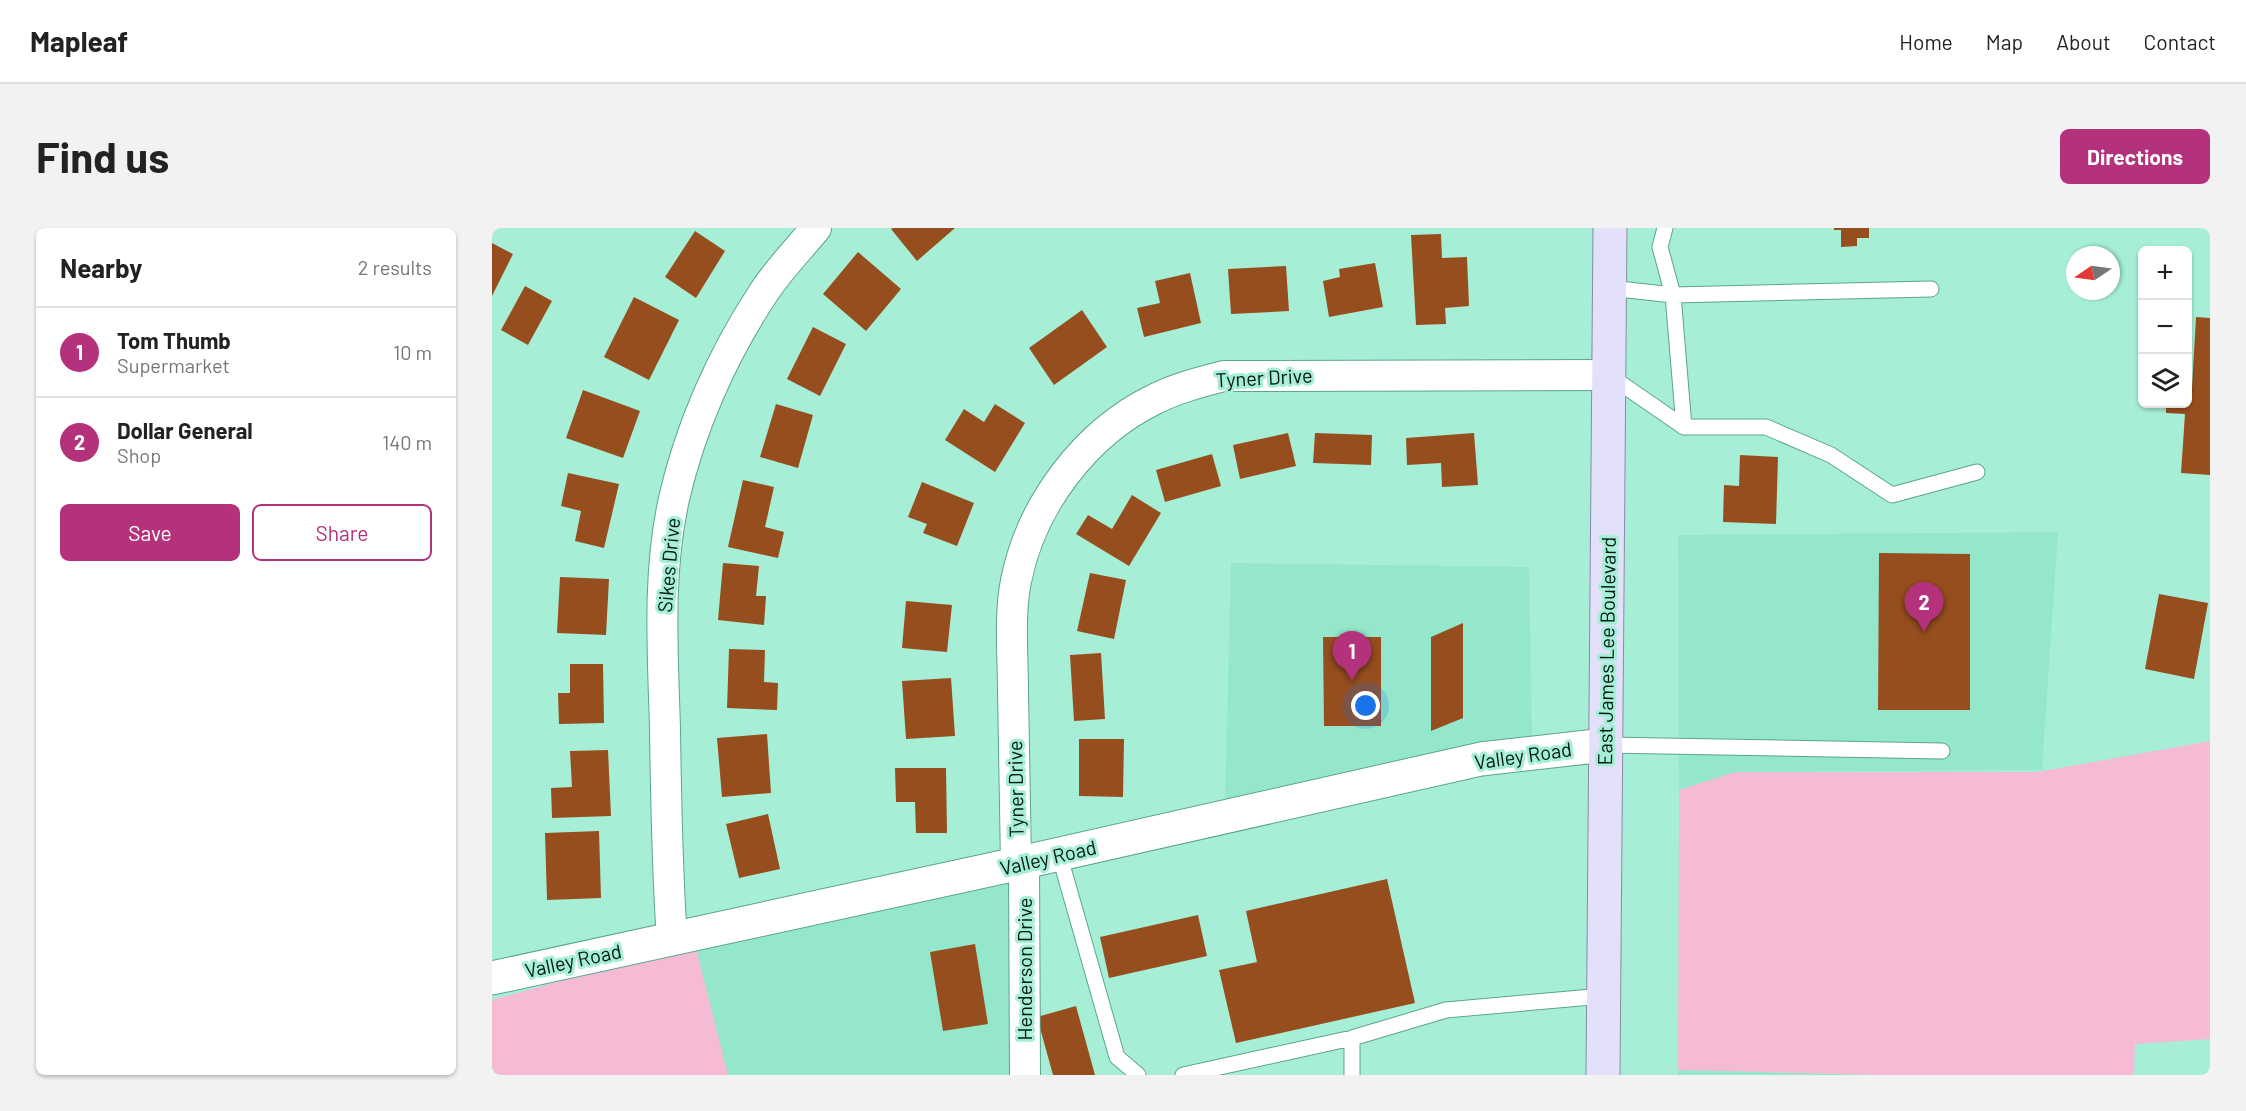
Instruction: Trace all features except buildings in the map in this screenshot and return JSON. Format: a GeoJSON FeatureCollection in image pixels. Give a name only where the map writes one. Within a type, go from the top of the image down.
{"type":"FeatureCollection","features":[{"type":"Feature","properties":{"kind":"main road","name":"East James Lee Boulevard"},"geometry":{"type":"LineString","coordinates":[[1603,1075],[1610,228]]}},
{"type":"Feature","properties":{"kind":"street","name":"Sikes Drive"},"geometry":{"type":"LineString","coordinates":[[672,939],[668,884],[663,630],[664,587],[674,500],[700,418],[727,356],[762,295],[816,228]]}},
{"type":"Feature","properties":{"kind":"street","name":"Tyner Drive"},"geometry":{"type":"LineString","coordinates":[[1020,863],[1013,670],[1016,582],[1022,558],[1044,507],[1069,468],[1103,433],[1154,399],[1189,385],[1224,376],[1609,375]]}},
{"type":"Feature","properties":{"kind":"street","name":"Valley Road"},"geometry":{"type":"LineString","coordinates":[[492,978],[1020,863],[1481,759],[1605,745]]}},
{"type":"Feature","properties":{"kind":"street","name":"Henderson Drive"},"geometry":{"type":"LineString","coordinates":[[1020,863],[1024,1075]]}},
{"type":"Feature","properties":{"kind":"lane"},"geometry":{"type":"LineString","coordinates":[[1665,228],[1660,247],[1672,295],[1684,428]]}},
{"type":"Feature","properties":{"kind":"lane"},"geometry":{"type":"LineString","coordinates":[[1610,288],[1672,295],[1931,289]]}},
{"type":"Feature","properties":{"kind":"lane"},"geometry":{"type":"LineString","coordinates":[[1609,375],[1684,428],[1766,428],[1831,455],[1892,495],[1977,472]]}},
{"type":"Feature","properties":{"kind":"lane"},"geometry":{"type":"LineString","coordinates":[[1605,745],[1942,751]]}},
{"type":"Feature","properties":{"kind":"lane"},"geometry":{"type":"LineString","coordinates":[[1059,854],[1117,1057],[1138,1075]]}},
{"type":"Feature","properties":{"kind":"lane"},"geometry":{"type":"LineString","coordinates":[[1183,1075],[1352,1038],[1446,1010],[1604,996]]}},
{"type":"Feature","properties":{"kind":"lane"},"geometry":{"type":"LineString","coordinates":[[1352,1038],[1352,1075]]}},
{"type":"Feature","properties":{"kind":"shaded area"},"geometry":{"type":"Polygon","coordinates":[[[2058,532],[2042,770],[1735,772],[1679,790],[1678,535],[2058,532]]]}},
{"type":"Feature","properties":{"kind":"shaded area"},"geometry":{"type":"Polygon","coordinates":[[[1231,563],[1529,567],[1532,739],[1225,803],[1231,563]]]}},
{"type":"Feature","properties":{"kind":"shaded area"},"geometry":{"type":"Polygon","coordinates":[[[2210,741],[2210,1039],[2135,1044],[2134,1075],[1880,1075],[1678,1070],[1679,790],[1735,772],[2037,772],[2210,741]]]}},
{"type":"Feature","properties":{"kind":"shaded area"},"geometry":{"type":"Polygon","coordinates":[[[1009,880],[1010,1075],[728,1075],[696,948],[1009,880]]]}},
{"type":"Feature","properties":{"kind":"shaded area"},"geometry":{"type":"Polygon","coordinates":[[[696,948],[728,1075],[492,1075],[492,1000],[633,961],[696,948]]]}},
{"type":"Feature","properties":{"kind":"shaded area"},"geometry":{"type":"Polygon","coordinates":[[[1678,1070],[1880,1075],[1678,1075],[1678,1070]]]}},
{"type":"Feature","properties":{"kind":"place","name":"Dollar General"},"geometry":{"type":"Point","coordinates":[1924,632]}},
{"type":"Feature","properties":{"kind":"place","name":"Tom Thumb"},"geometry":{"type":"Point","coordinates":[1352,681]}}]}
